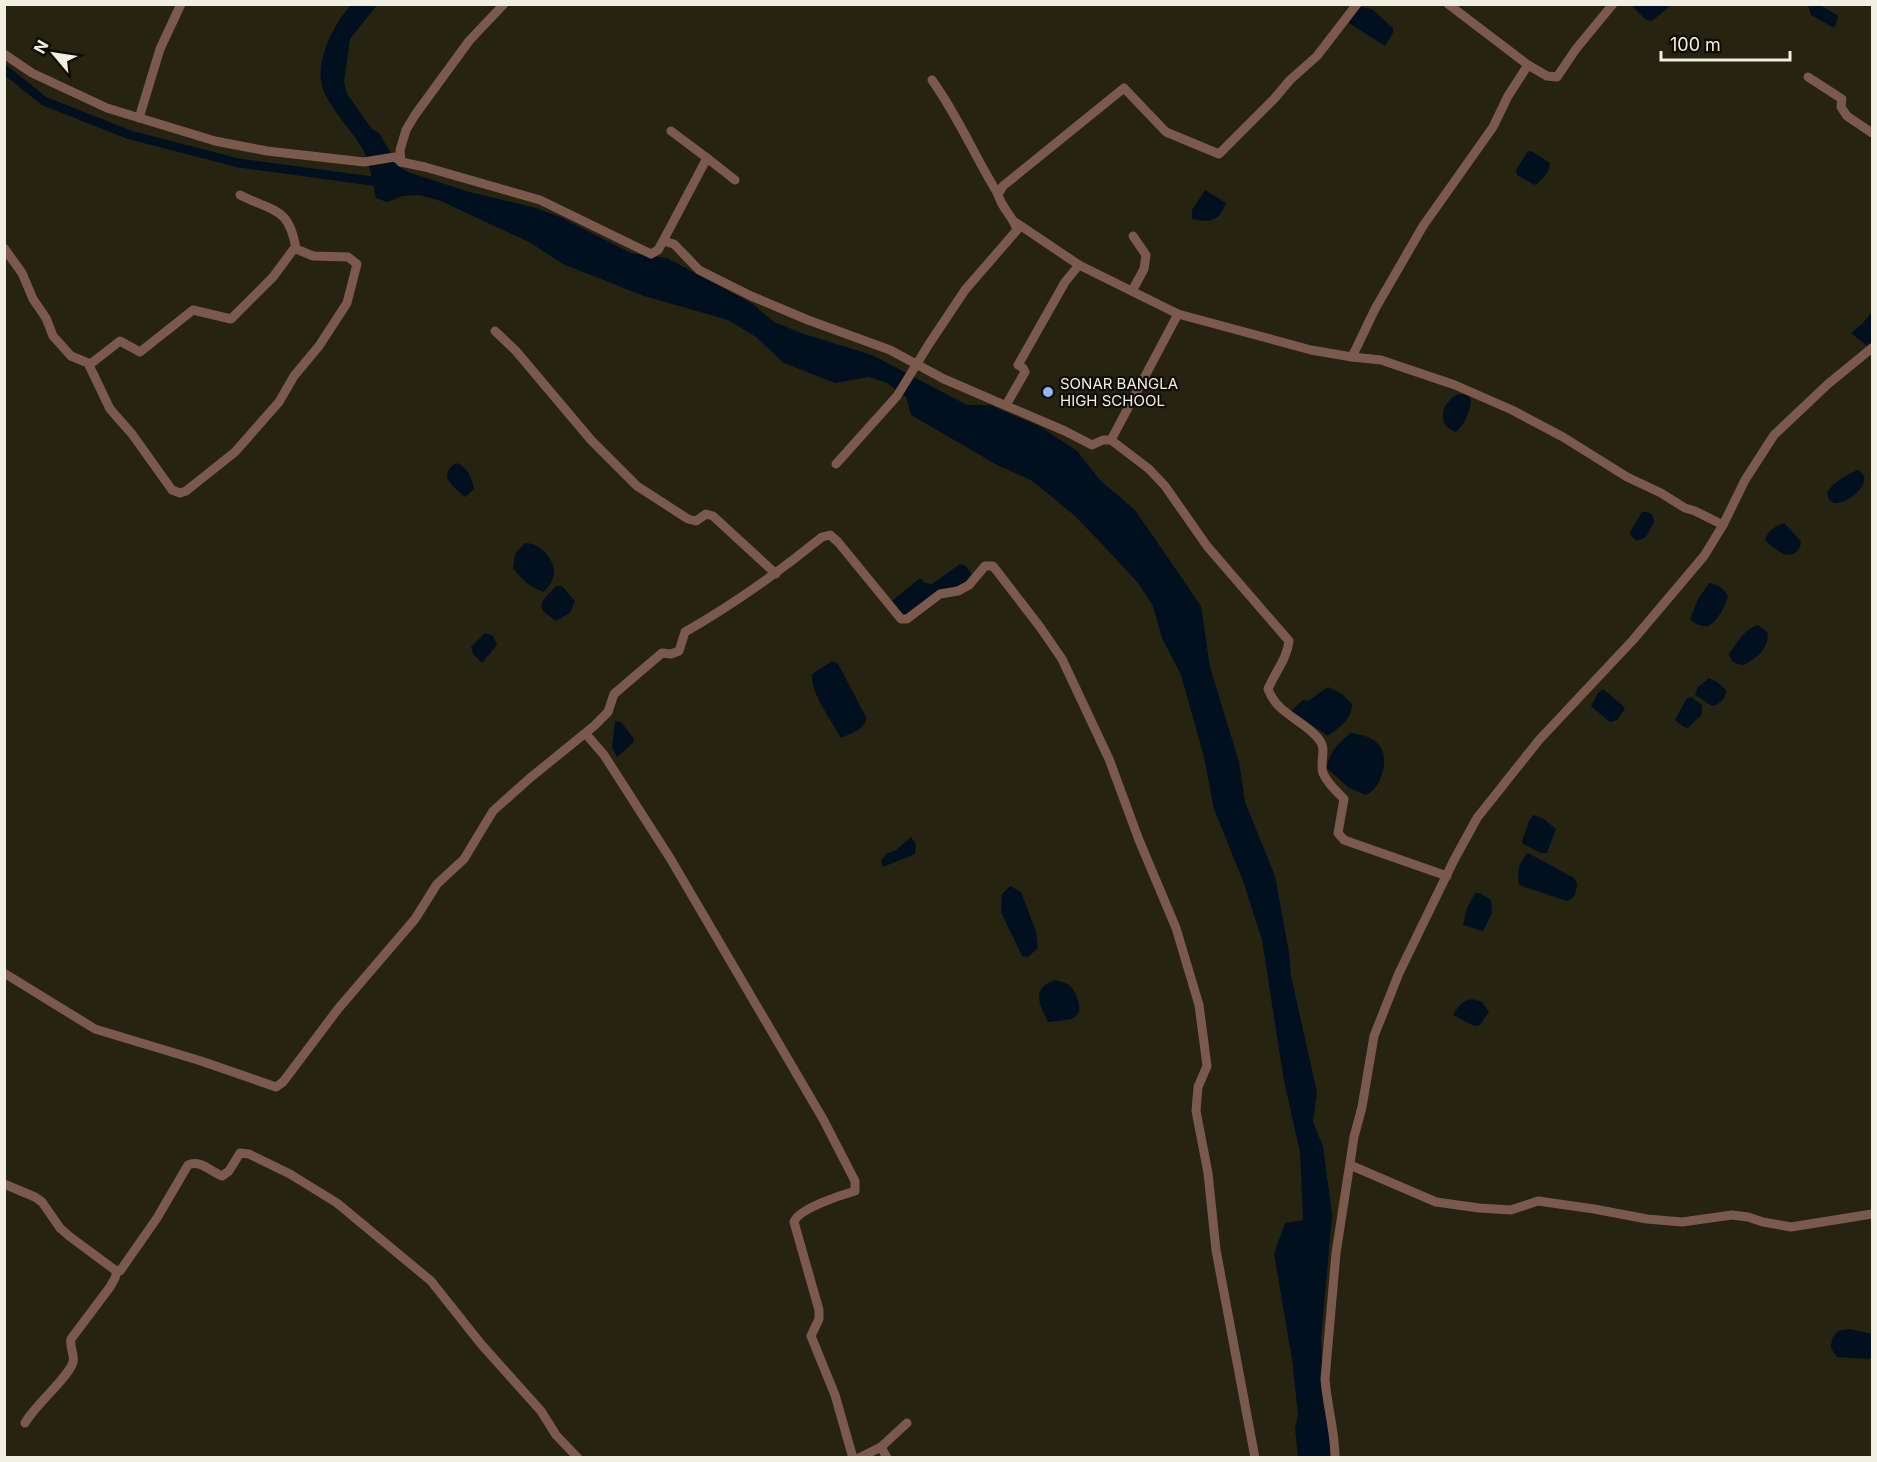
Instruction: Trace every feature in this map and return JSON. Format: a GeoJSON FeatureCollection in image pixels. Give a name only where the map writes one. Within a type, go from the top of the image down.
{"type":"FeatureCollection","features":[{"type":"Feature","properties":{"kind":"street"},"geometry":{"type":"LineString","coordinates":[[140,118],[160,50],[181,4]]}},
{"type":"Feature","properties":{"kind":"street"},"geometry":{"type":"LineString","coordinates":[[398,160],[406,130],[415,115],[469,41],[504,4]]}},
{"type":"Feature","properties":{"kind":"street"},"geometry":{"type":"LineString","coordinates":[[998,194],[1003,186],[1124,88],[1166,132],[1219,154],[1290,80],[1317,56],[1358,4]]}},
{"type":"Feature","properties":{"kind":"street"},"geometry":{"type":"LineString","coordinates":[[1448,4],[1528,65],[1547,76],[1557,77],[1576,49],[1613,4]]}},
{"type":"Feature","properties":{"kind":"street"},"geometry":{"type":"LineString","coordinates":[[4,54],[32,73],[72,93],[140,118],[215,141],[267,151],[364,162],[398,160],[425,167],[540,200],[651,254],[658,250],[707,158]]}},
{"type":"Feature","properties":{"kind":"street"},"geometry":{"type":"LineString","coordinates":[[1352,357],[1375,309],[1423,226],[1493,127],[1508,96],[1528,65]]}},
{"type":"Feature","properties":{"kind":"street"},"geometry":{"type":"LineString","coordinates":[[1808,77],[1842,99],[1841,107],[1847,116],[1872,133]]}},
{"type":"Feature","properties":{"kind":"street"},"geometry":{"type":"LineString","coordinates":[[932,80],[947,101],[1000,201],[1015,222],[1079,265],[1178,314],[1311,350],[1381,360],[1455,385],[1563,436],[1627,477],[1723,525]]}},
{"type":"Feature","properties":{"kind":"street"},"geometry":{"type":"LineString","coordinates":[[671,131],[735,180]]}},
{"type":"Feature","properties":{"kind":"street"},"geometry":{"type":"LineString","coordinates":[[240,195],[272,208],[284,217],[291,226],[296,249]]}},
{"type":"Feature","properties":{"kind":"street"},"geometry":{"type":"LineString","coordinates":[[836,464],[897,396],[965,290],[1017,230],[1015,222]]}},
{"type":"Feature","properties":{"kind":"street"},"geometry":{"type":"LineString","coordinates":[[1132,291],[1144,269],[1146,255],[1133,236]]}},
{"type":"Feature","properties":{"kind":"street"},"geometry":{"type":"LineString","coordinates":[[663,241],[674,244],[699,270],[751,296],[808,320],[891,350],[915,367],[1006,405],[1092,445],[1103,440],[1111,440],[1149,469],[1165,486],[1207,546],[1289,641],[1287,654],[1268,689],[1272,699],[1282,710],[1319,738],[1324,753],[1322,771],[1344,799],[1338,833],[1344,840],[1447,876]]}},
{"type":"Feature","properties":{"kind":"street"},"geometry":{"type":"LineString","coordinates":[[4,248],[22,273],[53,336],[71,356],[89,365],[110,409],[132,434],[172,490],[180,493],[186,491],[235,452],[279,402],[294,376],[347,303],[357,264],[353,260],[340,256],[313,256],[296,249],[290,252],[273,277],[231,319],[193,310],[140,352],[120,341],[89,365]]}},
{"type":"Feature","properties":{"kind":"street"},"geometry":{"type":"LineString","coordinates":[[1006,405],[1024,372],[1023,368],[1018,365],[1065,282],[1079,265]]}},
{"type":"Feature","properties":{"kind":"street"},"geometry":{"type":"LineString","coordinates":[[1111,440],[1178,314]]}},
{"type":"Feature","properties":{"kind":"street"},"geometry":{"type":"LineString","coordinates":[[495,331],[516,351],[591,440],[637,486],[688,519],[696,521],[706,514],[712,516],[776,574]]}},
{"type":"Feature","properties":{"kind":"street"},"geometry":{"type":"LineString","coordinates":[[1335,1458],[1335,1438],[1325,1379],[1336,1252],[1374,1036],[1399,973],[1477,818],[1539,740],[1633,640],[1704,556],[1723,525],[1745,480],[1774,435],[1828,384],[1872,348]]}},
{"type":"Feature","properties":{"kind":"street"},"geometry":{"type":"LineString","coordinates":[[4,973],[95,1029],[201,1061],[276,1087],[283,1082],[338,1009],[415,919],[437,884],[464,859],[493,811],[530,778],[586,734],[608,712],[614,694],[653,658],[662,652],[671,654],[679,651],[685,632],[776,574],[822,537],[830,535],[901,619],[907,619],[940,594],[958,591],[969,585],[985,566],[993,566],[1062,659],[1108,759],[1176,928],[1199,1005],[1207,1066],[1198,1087],[1196,1111],[1208,1173],[1216,1250],[1255,1458]]}},
{"type":"Feature","properties":{"kind":"street"},"geometry":{"type":"LineString","coordinates":[[586,734],[604,755],[670,858],[823,1119],[855,1181],[855,1191],[831,1198],[798,1215],[794,1222],[819,1310],[819,1319],[811,1336],[835,1395],[853,1458]]}},
{"type":"Feature","properties":{"kind":"street"},"geometry":{"type":"LineString","coordinates":[[117,1271],[123,1268],[135,1251],[188,1165],[198,1164],[222,1176],[229,1171],[240,1153],[249,1154],[290,1174],[337,1203],[431,1281],[481,1344],[541,1411],[556,1435],[578,1458]]}},
{"type":"Feature","properties":{"kind":"street"},"geometry":{"type":"LineString","coordinates":[[1350,1165],[1436,1202],[1479,1208],[1511,1210],[1538,1201],[1647,1219],[1682,1222],[1732,1215],[1791,1227],[1872,1214]]}},
{"type":"Feature","properties":{"kind":"street"},"geometry":{"type":"LineString","coordinates":[[4,1184],[42,1202],[60,1228],[96,1258],[117,1271]]}},
{"type":"Feature","properties":{"kind":"street"},"geometry":{"type":"LineString","coordinates":[[25,1423],[47,1394],[69,1371],[74,1361],[74,1353],[70,1345],[71,1339],[116,1278],[117,1271]]}},
{"type":"Feature","properties":{"kind":"street"},"geometry":{"type":"LineString","coordinates":[[859,1458],[881,1447],[908,1423]]}},
{"type":"Feature","properties":{"kind":"street"},"geometry":{"type":"LineString","coordinates":[[881,1447],[887,1458]]}},
{"type":"Feature","properties":{"kind":"water"},"geometry":{"type":"Polygon","coordinates":[[[351,5],[377,5],[350,39],[344,82],[347,94],[372,129],[379,133],[399,167],[466,191],[536,208],[560,217],[631,253],[667,258],[753,304],[774,322],[872,355],[967,405],[990,405],[1041,427],[1077,451],[1100,480],[1135,510],[1201,606],[1210,667],[1239,762],[1245,802],[1275,876],[1291,976],[1317,1092],[1313,1122],[1323,1146],[1332,1215],[1321,1339],[1324,1407],[1328,1415],[1331,1457],[1298,1457],[1295,1428],[1298,1415],[1292,1359],[1274,1254],[1285,1223],[1303,1220],[1300,1152],[1284,1081],[1262,940],[1243,881],[1214,809],[1204,757],[1181,675],[1162,638],[1153,606],[1138,583],[1074,515],[1031,480],[999,466],[911,415],[906,397],[887,383],[869,377],[835,383],[784,363],[756,337],[728,320],[644,296],[563,264],[529,242],[441,201],[419,195],[403,196],[387,202],[376,198],[365,154],[329,101],[321,83],[322,59],[326,47],[337,23],[351,5]]]}},
{"type":"Feature","properties":{"kind":"water"},"geometry":{"type":"Polygon","coordinates":[[[1631,5],[1671,5],[1652,21],[1646,20],[1631,5]]]}},
{"type":"Feature","properties":{"kind":"water"},"geometry":{"type":"Polygon","coordinates":[[[1808,5],[1820,5],[1837,15],[1834,28],[1811,15],[1808,5]]]}},
{"type":"Feature","properties":{"kind":"water"},"geometry":{"type":"Polygon","coordinates":[[[1360,7],[1372,9],[1393,28],[1393,33],[1385,46],[1349,23],[1349,16],[1360,7]]]}},
{"type":"Feature","properties":{"kind":"water"},"geometry":{"type":"Polygon","coordinates":[[[1528,151],[1550,163],[1545,176],[1535,185],[1517,175],[1516,170],[1528,151]]]}},
{"type":"Feature","properties":{"kind":"water"},"geometry":{"type":"Polygon","coordinates":[[[1205,190],[1226,203],[1223,210],[1213,220],[1192,219],[1192,210],[1205,190]]]}},
{"type":"Feature","properties":{"kind":"water"},"geometry":{"type":"Polygon","coordinates":[[[1872,312],[1872,341],[1867,346],[1851,333],[1872,312]]]}},
{"type":"Feature","properties":{"kind":"water"},"geometry":{"type":"Polygon","coordinates":[[[1458,394],[1466,395],[1471,399],[1471,403],[1464,422],[1455,432],[1445,424],[1443,413],[1448,402],[1458,394]]]}},
{"type":"Feature","properties":{"kind":"water"},"geometry":{"type":"Polygon","coordinates":[[[456,463],[466,470],[473,485],[474,489],[465,497],[447,477],[450,468],[456,463]]]}},
{"type":"Feature","properties":{"kind":"water"},"geometry":{"type":"Polygon","coordinates":[[[1858,470],[1863,474],[1864,480],[1858,491],[1840,503],[1829,500],[1827,493],[1833,485],[1858,470]]]}},
{"type":"Feature","properties":{"kind":"water"},"geometry":{"type":"Polygon","coordinates":[[[1642,512],[1651,514],[1654,522],[1646,537],[1637,541],[1630,532],[1642,512]]]}},
{"type":"Feature","properties":{"kind":"water"},"geometry":{"type":"Polygon","coordinates":[[[1784,523],[1800,540],[1801,544],[1794,554],[1779,552],[1765,540],[1770,531],[1784,523]]]}},
{"type":"Feature","properties":{"kind":"water"},"geometry":{"type":"Polygon","coordinates":[[[525,543],[536,546],[546,553],[554,568],[553,577],[544,592],[527,583],[513,568],[515,554],[525,543]]]}},
{"type":"Feature","properties":{"kind":"water"},"geometry":{"type":"Polygon","coordinates":[[[960,564],[966,566],[972,575],[968,581],[907,615],[904,616],[892,601],[920,578],[925,583],[932,584],[960,564]]]}},
{"type":"Feature","properties":{"kind":"water"},"geometry":{"type":"Polygon","coordinates":[[[1709,583],[1721,587],[1728,597],[1716,620],[1708,626],[1702,626],[1690,620],[1697,601],[1709,583]]]}},
{"type":"Feature","properties":{"kind":"water"},"geometry":{"type":"Polygon","coordinates":[[[556,586],[562,586],[575,601],[570,613],[556,621],[544,612],[541,606],[543,600],[556,586]]]}},
{"type":"Feature","properties":{"kind":"water"},"geometry":{"type":"Polygon","coordinates":[[[1758,625],[1768,633],[1764,648],[1744,665],[1734,662],[1729,654],[1745,633],[1758,625]]]}},
{"type":"Feature","properties":{"kind":"water"},"geometry":{"type":"Polygon","coordinates":[[[485,633],[493,636],[497,645],[482,663],[473,654],[471,647],[485,633]]]}},
{"type":"Feature","properties":{"kind":"water"},"geometry":{"type":"Polygon","coordinates":[[[832,661],[838,664],[866,717],[861,728],[841,738],[822,707],[812,682],[812,674],[832,661]]]}},
{"type":"Feature","properties":{"kind":"water"},"geometry":{"type":"Polygon","coordinates":[[[1709,678],[1726,690],[1722,701],[1712,706],[1695,695],[1698,687],[1709,678]]]}},
{"type":"Feature","properties":{"kind":"water"},"geometry":{"type":"Polygon","coordinates":[[[1328,687],[1342,694],[1352,704],[1347,719],[1328,736],[1291,711],[1303,700],[1308,701],[1328,687]]]}},
{"type":"Feature","properties":{"kind":"water"},"geometry":{"type":"Polygon","coordinates":[[[1603,689],[1625,709],[1617,720],[1610,722],[1591,706],[1603,689]]]}},
{"type":"Feature","properties":{"kind":"water"},"geometry":{"type":"Polygon","coordinates":[[[1691,697],[1702,705],[1702,714],[1688,728],[1675,720],[1687,698],[1691,697]]]}},
{"type":"Feature","properties":{"kind":"water"},"geometry":{"type":"Polygon","coordinates":[[[615,721],[621,722],[634,739],[633,743],[617,757],[612,747],[615,721]]]}},
{"type":"Feature","properties":{"kind":"water"},"geometry":{"type":"Polygon","coordinates":[[[1351,733],[1374,740],[1382,750],[1384,757],[1380,781],[1366,795],[1349,788],[1327,768],[1335,748],[1351,733]]]}},
{"type":"Feature","properties":{"kind":"water"},"geometry":{"type":"Polygon","coordinates":[[[1533,815],[1544,819],[1556,829],[1547,853],[1541,853],[1523,844],[1522,841],[1533,815]]]}},
{"type":"Feature","properties":{"kind":"water"},"geometry":{"type":"Polygon","coordinates":[[[911,837],[916,844],[915,854],[883,867],[881,861],[886,854],[896,850],[911,837]]]}},
{"type":"Feature","properties":{"kind":"water"},"geometry":{"type":"Polygon","coordinates":[[[1528,853],[1574,878],[1577,884],[1574,896],[1567,901],[1519,885],[1519,868],[1528,853]]]}},
{"type":"Feature","properties":{"kind":"water"},"geometry":{"type":"Polygon","coordinates":[[[1010,886],[1021,892],[1036,931],[1038,948],[1028,957],[1022,956],[1001,912],[1002,894],[1010,886]]]}},
{"type":"Feature","properties":{"kind":"water"},"geometry":{"type":"Polygon","coordinates":[[[1475,893],[1480,893],[1491,900],[1492,913],[1483,931],[1463,925],[1467,908],[1475,893]]]}},
{"type":"Feature","properties":{"kind":"water"},"geometry":{"type":"Polygon","coordinates":[[[1055,980],[1068,984],[1072,988],[1078,1000],[1079,1009],[1076,1016],[1071,1019],[1048,1022],[1039,997],[1043,987],[1055,980]]]}},
{"type":"Feature","properties":{"kind":"water"},"geometry":{"type":"Polygon","coordinates":[[[1472,999],[1482,1002],[1489,1012],[1480,1025],[1474,1026],[1453,1015],[1461,1004],[1472,999]]]}},
{"type":"Feature","properties":{"kind":"water"},"geometry":{"type":"Polygon","coordinates":[[[1849,1329],[1872,1334],[1872,1357],[1868,1359],[1837,1357],[1831,1348],[1832,1338],[1838,1331],[1849,1329]]]}},
{"type":"Feature","properties":{"kind":"waterway"},"geometry":{"type":"LineString","coordinates":[[4,69],[44,101],[130,135],[239,163],[372,181],[383,180]]}},
{"type":"Feature","properties":{"kind":"place","name":"SONAR BANGLA HIGH SCHOOL"},"geometry":{"type":"Point","coordinates":[1048,392]}}]}
